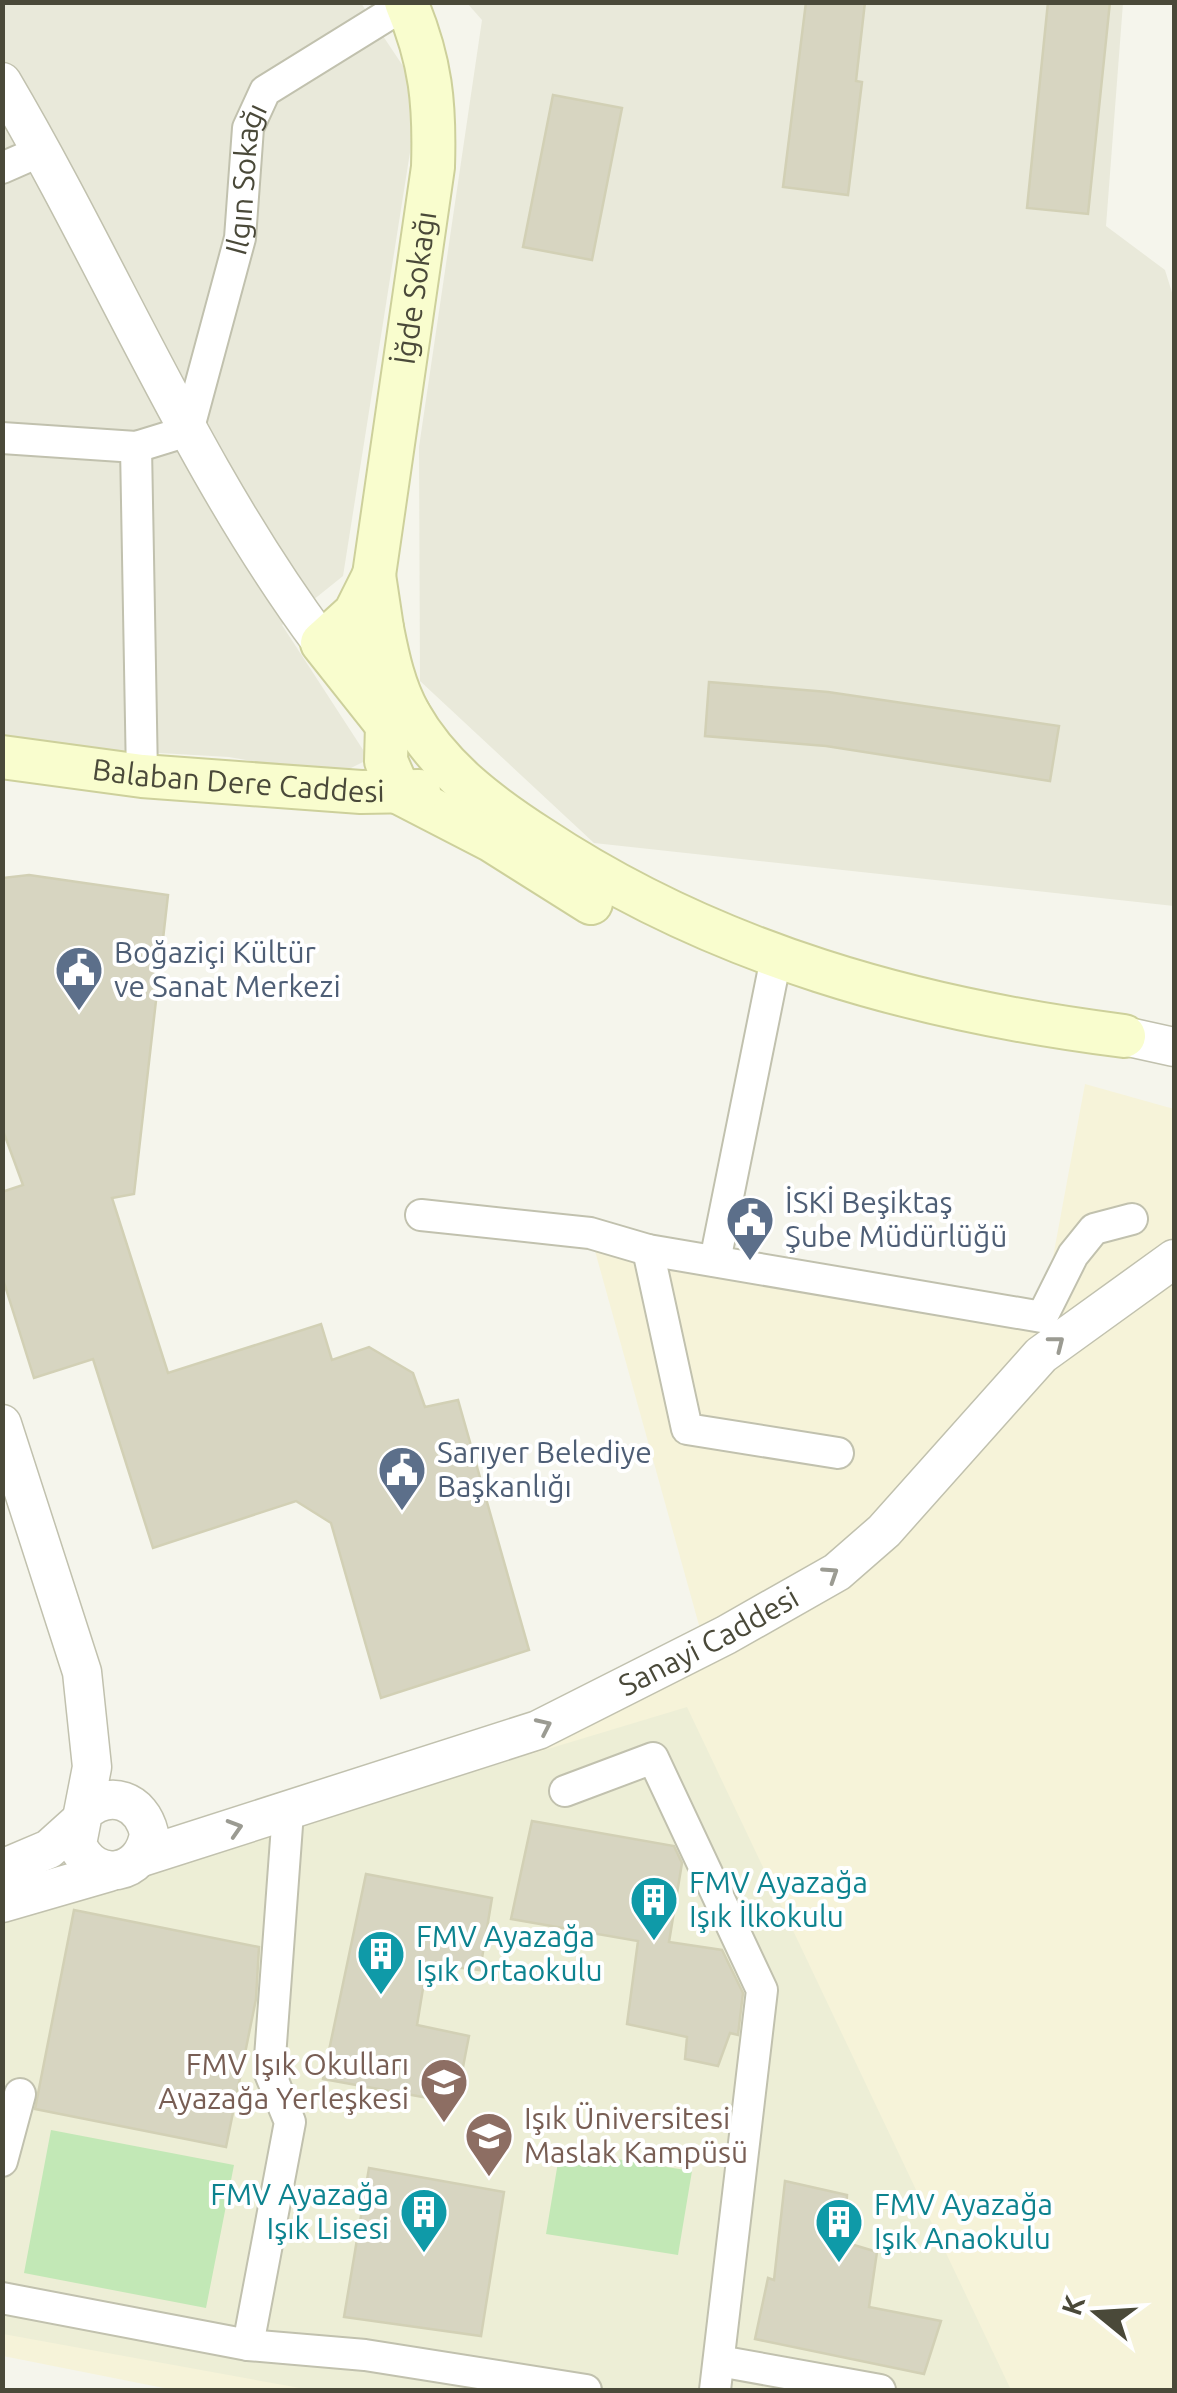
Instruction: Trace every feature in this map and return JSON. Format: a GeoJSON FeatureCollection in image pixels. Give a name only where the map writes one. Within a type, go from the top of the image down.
{"type":"FeatureCollection","features":[{"type":"Feature","properties":{"kind":"main road","name":"İğde Sokağı"},"geometry":{"type":"LineString","coordinates":[[374,575],[433,166],[436,100],[422,42],[406,3]]}},
{"type":"Feature","properties":{"kind":"main road"},"geometry":{"type":"LineString","coordinates":[[374,575],[382,628],[408,727],[386,762],[400,793],[491,840],[578,897],[649,930],[730,958],[776,958]]}},
{"type":"Feature","properties":{"kind":"main road"},"geometry":{"type":"LineString","coordinates":[[332,655],[374,575]]}},
{"type":"Feature","properties":{"kind":"main road"},"geometry":{"type":"LineString","coordinates":[[332,655],[364,654],[382,628]]}},
{"type":"Feature","properties":{"kind":"main road"},"geometry":{"type":"LineString","coordinates":[[332,655],[496,811],[600,878],[776,958],[962,1011],[1124,1036]]}},
{"type":"Feature","properties":{"kind":"main road","name":"Balaban Dere Caddesi"},"geometry":{"type":"LineString","coordinates":[[2,757],[142,776],[400,793],[434,790],[496,811]]}},
{"type":"Feature","properties":{"kind":"main road","name":"Balaban Dere Caddesi"},"geometry":{"type":"LineString","coordinates":[[2,783],[76,770]]}},
{"type":"Feature","properties":{"kind":"street","name":"Ilgın Sokağı"},"geometry":{"type":"LineString","coordinates":[[188,430],[240,238],[248,128],[266,91],[406,3]]}},
{"type":"Feature","properties":{"kind":"street"},"geometry":{"type":"LineString","coordinates":[[2,82],[43,150],[188,430],[289,598],[332,655]]}},
{"type":"Feature","properties":{"kind":"street"},"geometry":{"type":"LineString","coordinates":[[2,168],[43,150]]}},
{"type":"Feature","properties":{"kind":"street"},"geometry":{"type":"LineString","coordinates":[[2,414],[15,439],[136,446],[188,430]]}},
{"type":"Feature","properties":{"kind":"street"},"geometry":{"type":"LineString","coordinates":[[136,446],[142,776]]}},
{"type":"Feature","properties":{"kind":"street"},"geometry":{"type":"LineString","coordinates":[[715,1261],[776,958]]}},
{"type":"Feature","properties":{"kind":"street"},"geometry":{"type":"LineString","coordinates":[[1124,1036],[1174,1033]]}},
{"type":"Feature","properties":{"kind":"street"},"geometry":{"type":"LineString","coordinates":[[1124,1036],[1174,1047]]}},
{"type":"Feature","properties":{"kind":"street"},"geometry":{"type":"LineString","coordinates":[[422,1215],[590,1233],[648,1250],[1042,1317],[1073,1255],[1094,1230],[1132,1219]]}},
{"type":"Feature","properties":{"kind":"street"},"geometry":{"type":"LineString","coordinates":[[648,1250],[686,1430],[838,1453]]}},
{"type":"Feature","properties":{"kind":"street","name":"Sanayi Caddesi"},"geometry":{"type":"LineString","coordinates":[[2,1904],[538,1730],[726,1635],[837,1572],[884,1531],[1041,1355],[1174,1258]]}},
{"type":"Feature","properties":{"kind":"street"},"geometry":{"type":"LineString","coordinates":[[2,1424],[82,1672],[92,1768],[81,1817],[82,1854],[89,1863],[126,1864],[149,1833],[140,1810],[130,1803],[105,1799],[81,1817],[49,1848],[2,1869]]}},
{"type":"Feature","properties":{"kind":"street"},"geometry":{"type":"LineString","coordinates":[[2,1478],[66,1684],[130,1803]]}},
{"type":"Feature","properties":{"kind":"street"},"geometry":{"type":"LineString","coordinates":[[564,1791],[653,1758],[762,1990],[717,2376],[880,2390]]}},
{"type":"Feature","properties":{"kind":"street"},"geometry":{"type":"LineString","coordinates":[[248,2344],[290,2122],[270,2070],[288,1812]]}},
{"type":"Feature","properties":{"kind":"street"},"geometry":{"type":"LineString","coordinates":[[2,2162],[20,2094]]}},
{"type":"Feature","properties":{"kind":"street"},"geometry":{"type":"LineString","coordinates":[[2,2298],[248,2344],[364,2355],[586,2390]]}},
{"type":"Feature","properties":{"kind":"shaded area"},"geometry":{"type":"Polygon","coordinates":[[[2,3],[361,3],[413,81],[414,127],[343,576],[282,625],[369,759],[335,776],[229,757],[3,744],[2,3]]]}},
{"type":"Feature","properties":{"kind":"shaded area"},"geometry":{"type":"Polygon","coordinates":[[[467,3],[1123,3],[1106,226],[1165,270],[1174,299],[1174,906],[594,843],[420,681],[419,447],[482,20],[467,3]]]}},
{"type":"Feature","properties":{"kind":"shaded area"},"geometry":{"type":"Polygon","coordinates":[[[1085,1084],[1174,1109],[1174,2390],[174,2390],[3,2356],[2,1917],[466,1788],[707,1654],[590,1233],[1042,1317],[1085,1084]]]}},
{"type":"Feature","properties":{"kind":"shaded area","name":"FMV Işık Okulları Ayazağa Yerleşkesi"},"geometry":{"type":"Polygon","coordinates":[[[687,1707],[1011,2390],[311,2390],[3,2334],[2,1914],[687,1707]]]}},
{"type":"Feature","properties":{"kind":"green space"},"geometry":{"type":"Polygon","coordinates":[[[51,2130],[234,2165],[206,2308],[24,2273],[51,2130]]]}},
{"type":"Feature","properties":{"kind":"green space"},"geometry":{"type":"Polygon","coordinates":[[[560,2150],[692,2171],[678,2255],[546,2234],[560,2150]]]}},
{"type":"Feature","properties":{"kind":"building"},"geometry":{"type":"Polygon","coordinates":[[[806,2],[865,2],[856,81],[862,82],[848,195],[783,187],[806,2]]]}},
{"type":"Feature","properties":{"kind":"building"},"geometry":{"type":"Polygon","coordinates":[[[1048,2],[1110,2],[1088,214],[1027,208],[1048,2]]]}},
{"type":"Feature","properties":{"kind":"building"},"geometry":{"type":"Polygon","coordinates":[[[553,95],[622,108],[592,260],[523,247],[553,95]]]}},
{"type":"Feature","properties":{"kind":"building"},"geometry":{"type":"Polygon","coordinates":[[[709,682],[828,692],[1059,726],[1050,781],[826,746],[705,736],[709,682]]]}},
{"type":"Feature","properties":{"kind":"building"},"geometry":{"type":"Polygon","coordinates":[[[29,875],[168,895],[134,1194],[112,1198],[168,1373],[321,1324],[332,1360],[369,1347],[413,1373],[425,1407],[458,1400],[529,1650],[381,1698],[331,1523],[296,1501],[153,1548],[93,1359],[34,1378],[2,1276],[2,1192],[23,1185],[2,1128],[2,878],[29,875]]]}},
{"type":"Feature","properties":{"kind":"building","name":"FMV Ayazağa Işık İlkokulu"},"geometry":{"type":"Polygon","coordinates":[[[532,1821],[674,1846],[682,1863],[669,1942],[722,1950],[743,1993],[738,2035],[730,2033],[718,2066],[685,2059],[687,2037],[627,2024],[638,1941],[511,1919],[532,1821]]]}},
{"type":"Feature","properties":{"kind":"building","name":"FMV Ayazağa Işık Ortaokulu"},"geometry":{"type":"Polygon","coordinates":[[[366,1874],[492,1898],[480,1970],[427,1964],[417,2025],[469,2036],[456,2103],[323,2079],[366,1874]]]}},
{"type":"Feature","properties":{"kind":"building"},"geometry":{"type":"Polygon","coordinates":[[[74,1910],[259,1947],[256,1999],[226,2147],[35,2109],[74,1910]]]}},
{"type":"Feature","properties":{"kind":"building","name":"FMV Ayazağa Işık Lisesi"},"geometry":{"type":"Polygon","coordinates":[[[369,2168],[504,2192],[481,2336],[344,2317],[369,2168]]]}},
{"type":"Feature","properties":{"kind":"building","name":"FMV Ayazağa Işık Anaokulu"},"geometry":{"type":"Polygon","coordinates":[[[785,2181],[847,2195],[844,2242],[877,2252],[869,2307],[941,2321],[924,2374],[755,2339],[768,2278],[774,2280],[785,2181]]]}},
{"type":"Feature","properties":{"kind":"place","name":"Boğaziçi Kültür ve Sanat Merkezi"},"geometry":{"type":"Point","coordinates":[79,1012]}},
{"type":"Feature","properties":{"kind":"place","name":"İSKİ Beşiktaş Şube Müdürlüğü"},"geometry":{"type":"Point","coordinates":[750,1262]}},
{"type":"Feature","properties":{"kind":"place","name":"Sarıyer Belediye Başkanlığı"},"geometry":{"type":"Point","coordinates":[402,1512]}},
{"type":"Feature","properties":{"kind":"place","name":"FMV Ayazağa Işık İlkokulu"},"geometry":{"type":"Point","coordinates":[654,1942]}},
{"type":"Feature","properties":{"kind":"place","name":"FMV Ayazağa Işık Ortaokulu"},"geometry":{"type":"Point","coordinates":[381,1996]}},
{"type":"Feature","properties":{"kind":"place","name":"FMV Işık Okulları Ayazağa Yerleşkesi"},"geometry":{"type":"Point","coordinates":[444,2124]}},
{"type":"Feature","properties":{"kind":"place","name":"Işık Üniversitesi Maslak Kampüsü"},"geometry":{"type":"Point","coordinates":[489,2178]}},
{"type":"Feature","properties":{"kind":"place","name":"FMV Ayazağa Işık Lisesi"},"geometry":{"type":"Point","coordinates":[424,2254]}},
{"type":"Feature","properties":{"kind":"place","name":"FMV Ayazağa Işık Anaokulu"},"geometry":{"type":"Point","coordinates":[839,2264]}}]}
